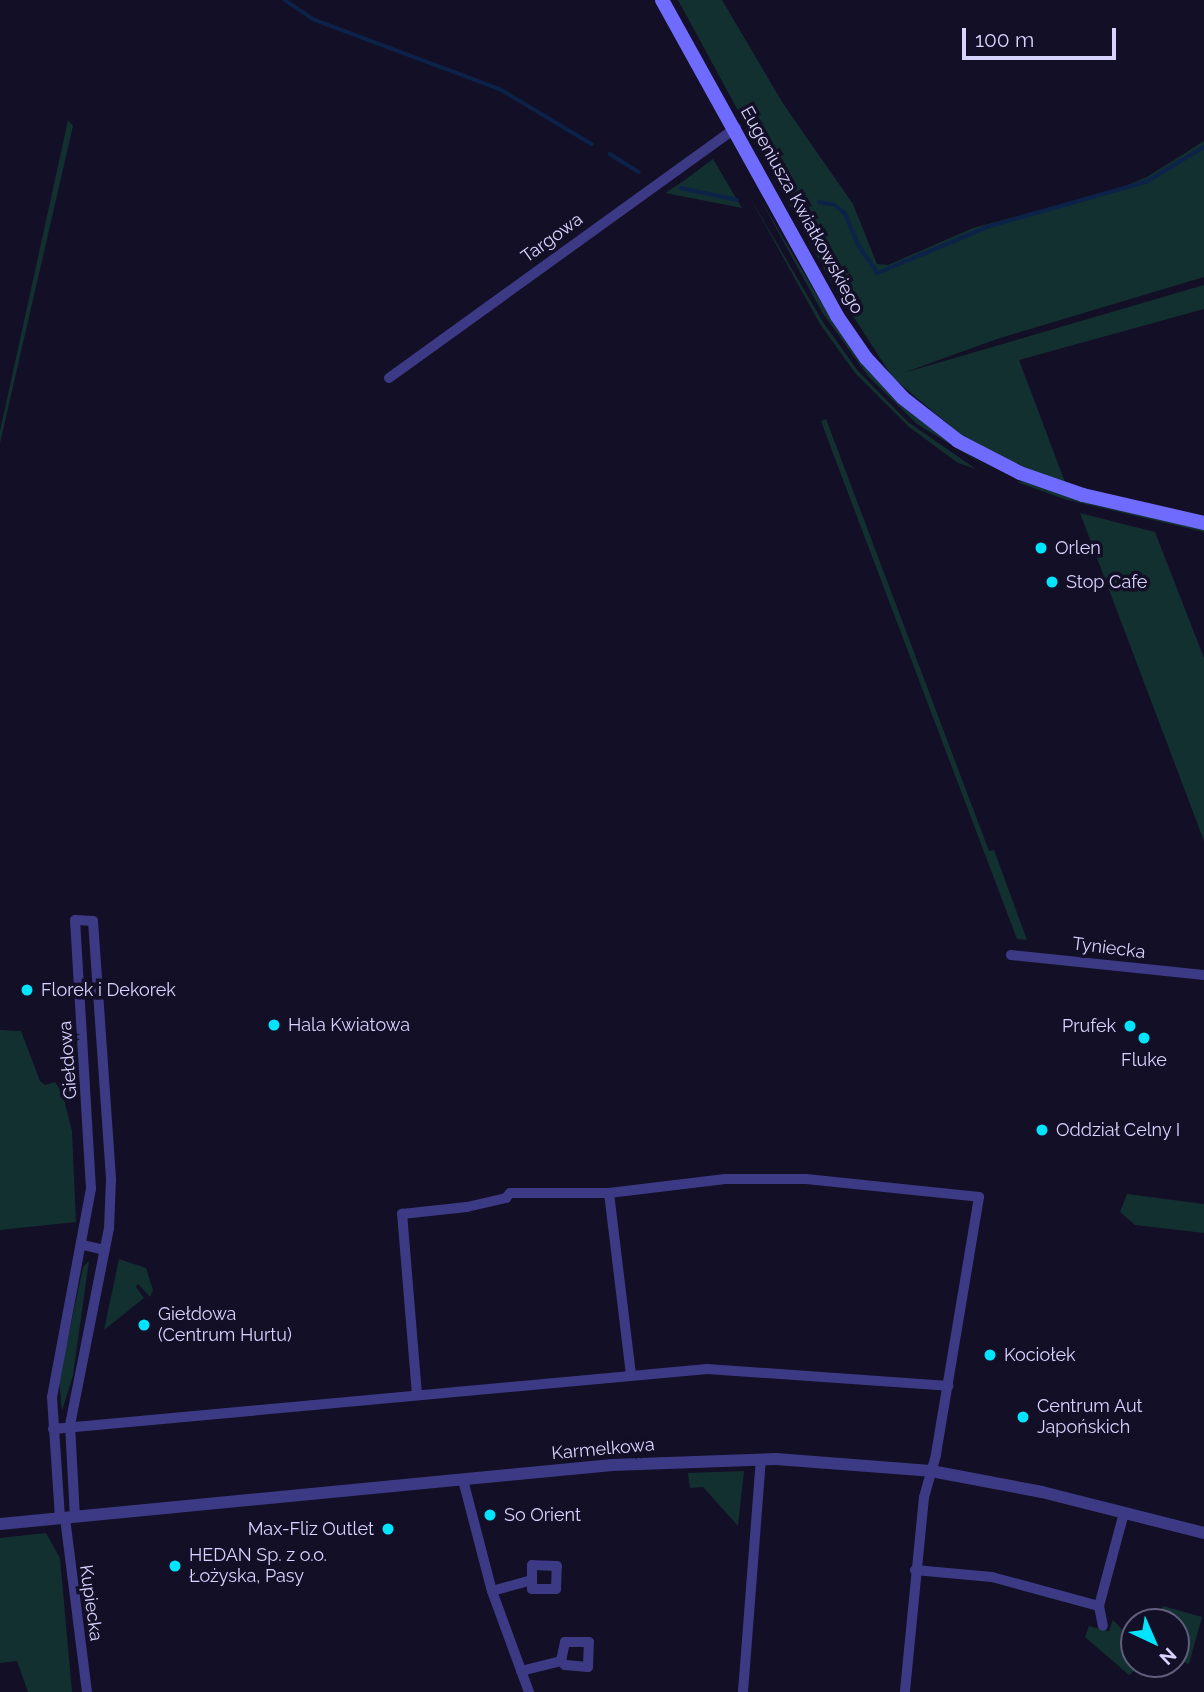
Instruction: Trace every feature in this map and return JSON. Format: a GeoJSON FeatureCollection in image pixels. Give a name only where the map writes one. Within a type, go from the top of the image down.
{"type":"FeatureCollection","features":[{"type":"Feature","properties":{"kind":"main road","name":"Eugeniusza Kwiatkowskiego"},"geometry":{"type":"LineString","coordinates":[[662,0],[736,128],[837,316],[866,358],[913,407],[958,441],[1037,480],[1204,523]]}},
{"type":"Feature","properties":{"kind":"street","name":"Targowa"},"geometry":{"type":"LineString","coordinates":[[389,378],[736,128]]}},
{"type":"Feature","properties":{"kind":"street","name":"Giełdowa"},"geometry":{"type":"LineString","coordinates":[[75,920],[93,921],[111,1179],[104,1250],[70,1426],[67,1518],[53,1429],[55,1371],[83,1244],[92,1189],[75,920]]}},
{"type":"Feature","properties":{"kind":"street","name":"Tyniecka"},"geometry":{"type":"LineString","coordinates":[[1011,955],[1204,975]]}},
{"type":"Feature","properties":{"kind":"street"},"geometry":{"type":"LineString","coordinates":[[82,1040],[101,1038]]}},
{"type":"Feature","properties":{"kind":"street"},"geometry":{"type":"LineString","coordinates":[[86,1081],[104,1080]]}},
{"type":"Feature","properties":{"kind":"street"},"geometry":{"type":"LineString","coordinates":[[417,1395],[402,1214],[467,1207],[506,1198],[510,1193],[609,1193],[725,1179],[806,1179],[979,1197],[915,1570],[905,1692]]}},
{"type":"Feature","properties":{"kind":"street"},"geometry":{"type":"LineString","coordinates":[[609,1193],[631,1375]]}},
{"type":"Feature","properties":{"kind":"street"},"geometry":{"type":"LineString","coordinates":[[83,1244],[104,1250]]}},
{"type":"Feature","properties":{"kind":"street"},"geometry":{"type":"LineString","coordinates":[[53,1429],[631,1375],[767,1370],[948,1387]]}},
{"type":"Feature","properties":{"kind":"street"},"geometry":{"type":"LineString","coordinates":[[743,1692],[761,1460]]}},
{"type":"Feature","properties":{"kind":"street","name":"Karmelkowa"},"geometry":{"type":"LineString","coordinates":[[0,1524],[612,1465],[761,1460],[931,1471],[1204,1533]]}},
{"type":"Feature","properties":{"kind":"street"},"geometry":{"type":"LineString","coordinates":[[463,1480],[492,1591],[529,1692]]}},
{"type":"Feature","properties":{"kind":"street"},"geometry":{"type":"LineString","coordinates":[[1103,1626],[1099,1606],[1124,1513]]}},
{"type":"Feature","properties":{"kind":"street","name":"Kupiecka"},"geometry":{"type":"LineString","coordinates":[[67,1518],[87,1692]]}},
{"type":"Feature","properties":{"kind":"street"},"geometry":{"type":"LineString","coordinates":[[915,1570],[992,1577],[1099,1606]]}},
{"type":"Feature","properties":{"kind":"street"},"geometry":{"type":"LineString","coordinates":[[492,1591],[532,1580]]}},
{"type":"Feature","properties":{"kind":"street"},"geometry":{"type":"LineString","coordinates":[[521,1671],[561,1661]]}},
{"type":"Feature","properties":{"kind":"green space"},"geometry":{"type":"Polygon","coordinates":[[[678,0],[722,0],[784,105],[853,204],[877,264],[888,265],[973,228],[1118,189],[1147,177],[1204,141],[1204,277],[997,339],[903,373],[1204,285],[1204,309],[1019,360],[1065,482],[1026,468],[960,434],[893,378],[831,282],[678,0]]]}},
{"type":"Feature","properties":{"kind":"green space"},"geometry":{"type":"Polygon","coordinates":[[[68,120],[73,126],[0,443],[0,431],[68,120]]]}},
{"type":"Feature","properties":{"kind":"green space"},"geometry":{"type":"Polygon","coordinates":[[[713,159],[742,208],[665,193],[682,182],[713,159]]]}},
{"type":"Feature","properties":{"kind":"green space"},"geometry":{"type":"Polygon","coordinates":[[[748,194],[823,322],[858,371],[908,422],[976,469],[958,463],[909,427],[855,373],[820,324],[748,194]]]}},
{"type":"Feature","properties":{"kind":"green space"},"geometry":{"type":"Polygon","coordinates":[[[758,195],[835,326],[885,389],[943,438],[997,473],[917,424],[868,376],[822,312],[758,195]]]}},
{"type":"Feature","properties":{"kind":"green space"},"geometry":{"type":"Polygon","coordinates":[[[826,419],[989,851],[994,850],[1027,940],[1017,939],[821,421],[826,419]]]}},
{"type":"Feature","properties":{"kind":"green space"},"geometry":{"type":"Polygon","coordinates":[[[1023,481],[1095,505],[1204,529],[1204,532],[1064,499],[1017,482],[1023,481]]]}},
{"type":"Feature","properties":{"kind":"green space"},"geometry":{"type":"Polygon","coordinates":[[[1080,513],[1155,532],[1204,658],[1204,841],[1080,513]]]}},
{"type":"Feature","properties":{"kind":"green space"},"geometry":{"type":"Polygon","coordinates":[[[0,1030],[21,1031],[40,1081],[45,1085],[55,1082],[63,1095],[72,1131],[76,1222],[0,1230],[0,1030]]]}},
{"type":"Feature","properties":{"kind":"green space"},"geometry":{"type":"Polygon","coordinates":[[[1127,1194],[1204,1204],[1204,1233],[1135,1225],[1120,1212],[1127,1194]]]}},
{"type":"Feature","properties":{"kind":"green space"},"geometry":{"type":"Polygon","coordinates":[[[119,1259],[146,1268],[153,1290],[150,1297],[138,1284],[136,1287],[144,1298],[104,1330],[119,1259]]]}},
{"type":"Feature","properties":{"kind":"green space"},"geometry":{"type":"Polygon","coordinates":[[[89,1261],[73,1375],[62,1411],[59,1381],[83,1267],[89,1261]]]}},
{"type":"Feature","properties":{"kind":"green space"},"geometry":{"type":"Polygon","coordinates":[[[744,1471],[738,1526],[703,1487],[690,1488],[688,1473],[744,1471]]]}},
{"type":"Feature","properties":{"kind":"green space"},"geometry":{"type":"Polygon","coordinates":[[[46,1533],[60,1558],[72,1692],[28,1692],[17,1661],[0,1663],[0,1538],[46,1533]]]}},
{"type":"Feature","properties":{"kind":"green space"},"geometry":{"type":"Polygon","coordinates":[[[1190,1614],[1202,1617],[1190,1660],[1190,1614]]]}},
{"type":"Feature","properties":{"kind":"green space"},"geometry":{"type":"Polygon","coordinates":[[[1113,1620],[1120,1627],[1120,1667],[1085,1637],[1089,1626],[1109,1631],[1113,1620]]]}},
{"type":"Feature","properties":{"kind":"waterway"},"geometry":{"type":"LineString","coordinates":[[285,0],[315,20],[500,89],[592,144]]}},
{"type":"Feature","properties":{"kind":"waterway"},"geometry":{"type":"LineString","coordinates":[[819,202],[835,205],[845,213],[859,246],[878,273],[990,226],[1146,182],[1204,147]]}},
{"type":"Feature","properties":{"kind":"waterway"},"geometry":{"type":"LineString","coordinates":[[610,154],[639,172]]}},
{"type":"Feature","properties":{"kind":"waterway"},"geometry":{"type":"LineString","coordinates":[[681,188],[737,200]]}},
{"type":"Feature","properties":{"kind":"place","name":"Orlen"},"geometry":{"type":"Point","coordinates":[1041,548]}},
{"type":"Feature","properties":{"kind":"place","name":"Stop Cafe"},"geometry":{"type":"Point","coordinates":[1052,582]}},
{"type":"Feature","properties":{"kind":"place","name":"Florek i Dekorek"},"geometry":{"type":"Point","coordinates":[27,990]}},
{"type":"Feature","properties":{"kind":"place","name":"Hala Kwiatowa"},"geometry":{"type":"Point","coordinates":[274,1025]}},
{"type":"Feature","properties":{"kind":"place","name":"Prufek"},"geometry":{"type":"Point","coordinates":[1130,1026]}},
{"type":"Feature","properties":{"kind":"place","name":"Fluke"},"geometry":{"type":"Point","coordinates":[1144,1038]}},
{"type":"Feature","properties":{"kind":"place","name":"Oddział Celny I"},"geometry":{"type":"Point","coordinates":[1042,1130]}},
{"type":"Feature","properties":{"kind":"place","name":"Giełdowa (Centrum Hurtu)"},"geometry":{"type":"Point","coordinates":[144,1325]}},
{"type":"Feature","properties":{"kind":"place","name":"Kociołek"},"geometry":{"type":"Point","coordinates":[990,1355]}},
{"type":"Feature","properties":{"kind":"place","name":"Centrum Aut Japońskich"},"geometry":{"type":"Point","coordinates":[1023,1417]}},
{"type":"Feature","properties":{"kind":"place","name":"So Orient"},"geometry":{"type":"Point","coordinates":[490,1515]}},
{"type":"Feature","properties":{"kind":"place","name":"Max-Fliz Outlet"},"geometry":{"type":"Point","coordinates":[388,1529]}},
{"type":"Feature","properties":{"kind":"place","name":"HEDAN Sp. z o.o. Łożyska, Pasy"},"geometry":{"type":"Point","coordinates":[175,1566]}}]}
